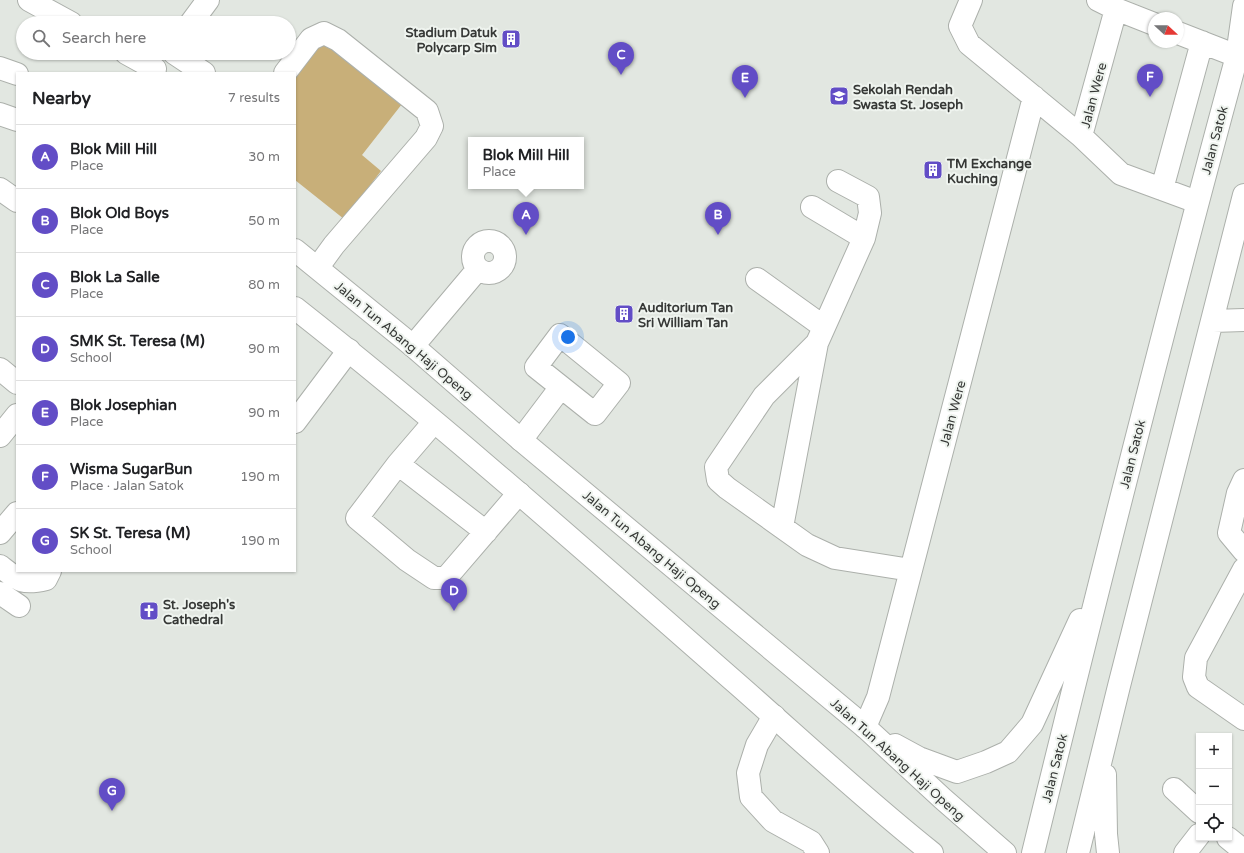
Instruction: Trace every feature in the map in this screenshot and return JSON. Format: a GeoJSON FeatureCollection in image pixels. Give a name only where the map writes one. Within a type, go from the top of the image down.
{"type":"FeatureCollection","features":[{"type":"Feature","properties":{"kind":"main road"},"geometry":{"type":"LineString","coordinates":[[29,0],[58,16]]}},
{"type":"Feature","properties":{"kind":"main road"},"geometry":{"type":"LineString","coordinates":[[971,0],[960,26],[969,44],[1081,136]]}},
{"type":"Feature","properties":{"kind":"main road"},"geometry":{"type":"LineString","coordinates":[[195,16],[203,2]]}},
{"type":"Feature","properties":{"kind":"main road","name":"Jalan Were"},"geometry":{"type":"LineString","coordinates":[[1148,22],[1107,5],[1081,136],[1121,174],[1197,202]]}},
{"type":"Feature","properties":{"kind":"main road","name":"Jalan Satok"},"geometry":{"type":"LineString","coordinates":[[1237,56],[1244,6]]}},
{"type":"Feature","properties":{"kind":"main road"},"geometry":{"type":"LineString","coordinates":[[296,59],[311,39],[324,33],[338,40],[427,111],[432,126],[426,138],[334,245],[318,268]]}},
{"type":"Feature","properties":{"kind":"main road"},"geometry":{"type":"LineString","coordinates":[[1184,35],[1237,56]]}},
{"type":"Feature","properties":{"kind":"main road","name":"Jalan Satok"},"geometry":{"type":"LineString","coordinates":[[1033,853],[1102,570],[1197,202],[1237,56],[1244,36]]}},
{"type":"Feature","properties":{"kind":"main road"},"geometry":{"type":"LineString","coordinates":[[1162,189],[1202,42]]}},
{"type":"Feature","properties":{"kind":"main road"},"geometry":{"type":"LineString","coordinates":[[145,60],[158,65]]}},
{"type":"Feature","properties":{"kind":"main road"},"geometry":{"type":"LineString","coordinates":[[184,60],[202,72]]}},
{"type":"Feature","properties":{"kind":"main road"},"geometry":{"type":"LineString","coordinates":[[286,72],[295,60]]}},
{"type":"Feature","properties":{"kind":"main road"},"geometry":{"type":"LineString","coordinates":[[0,68],[16,74]]}},
{"type":"Feature","properties":{"kind":"main road","name":"Jalan Were"},"geometry":{"type":"LineString","coordinates":[[865,727],[878,697],[1034,97]]}},
{"type":"Feature","properties":{"kind":"main road"},"geometry":{"type":"LineString","coordinates":[[0,114],[16,120]]}},
{"type":"Feature","properties":{"kind":"main road"},"geometry":{"type":"LineString","coordinates":[[782,527],[820,335],[864,238],[870,213],[868,197],[838,180]]}},
{"type":"Feature","properties":{"kind":"main road"},"geometry":{"type":"LineString","coordinates":[[0,189],[16,200]]}},
{"type":"Feature","properties":{"kind":"main road"},"geometry":{"type":"LineString","coordinates":[[1078,853],[1244,195]]}},
{"type":"Feature","properties":{"kind":"main road"},"geometry":{"type":"LineString","coordinates":[[812,207],[864,238]]}},
{"type":"Feature","properties":{"kind":"main road"},"geometry":{"type":"LineString","coordinates":[[1225,274],[1243,232]]}},
{"type":"Feature","properties":{"kind":"main road","name":"Jalan Tun Abang Haji Openg"},"geometry":{"type":"LineString","coordinates":[[296,251],[413,346],[521,440],[865,727],[943,799],[1005,853]]}},
{"type":"Feature","properties":{"kind":"main road"},"geometry":{"type":"LineString","coordinates":[[413,346],[478,270]]}},
{"type":"Feature","properties":{"kind":"main road"},"geometry":{"type":"LineString","coordinates":[[757,279],[820,335]]}},
{"type":"Feature","properties":{"kind":"main road"},"geometry":{"type":"LineString","coordinates":[[296,309],[348,350],[519,493],[774,716],[887,818],[932,853]]}},
{"type":"Feature","properties":{"kind":"main road"},"geometry":{"type":"LineString","coordinates":[[1213,321],[1244,320]]}},
{"type":"Feature","properties":{"kind":"main road"},"geometry":{"type":"LineString","coordinates":[[820,335],[764,396],[716,467],[718,480],[807,545],[835,558],[911,570]]}},
{"type":"Feature","properties":{"kind":"main road"},"geometry":{"type":"LineString","coordinates":[[296,421],[348,350]]}},
{"type":"Feature","properties":{"kind":"main road"},"geometry":{"type":"LineString","coordinates":[[0,369],[16,382]]}},
{"type":"Feature","properties":{"kind":"main road"},"geometry":{"type":"LineString","coordinates":[[521,440],[561,387]]}},
{"type":"Feature","properties":{"kind":"main road"},"geometry":{"type":"LineString","coordinates":[[0,436],[16,417]]}},
{"type":"Feature","properties":{"kind":"main road"},"geometry":{"type":"LineString","coordinates":[[434,422],[398,464],[357,518],[407,560],[434,578],[446,578],[519,493]]}},
{"type":"Feature","properties":{"kind":"main road"},"geometry":{"type":"LineString","coordinates":[[398,464],[486,532]]}},
{"type":"Feature","properties":{"kind":"main road"},"geometry":{"type":"LineString","coordinates":[[1244,480],[1238,493],[1229,533],[1244,551]]}},
{"type":"Feature","properties":{"kind":"main road"},"geometry":{"type":"LineString","coordinates":[[0,533],[16,514]]}},
{"type":"Feature","properties":{"kind":"main road"},"geometry":{"type":"LineString","coordinates":[[0,566],[17,580],[32,582],[46,579],[50,572]]}},
{"type":"Feature","properties":{"kind":"main road"},"geometry":{"type":"LineString","coordinates":[[1244,569],[1196,658],[1194,677],[1198,687],[1244,719]]}},
{"type":"Feature","properties":{"kind":"main road"},"geometry":{"type":"LineString","coordinates":[[865,727],[919,758],[957,772],[986,762],[1008,752],[1032,724],[1102,570]]}},
{"type":"Feature","properties":{"kind":"main road"},"geometry":{"type":"LineString","coordinates":[[0,593],[19,606]]}},
{"type":"Feature","properties":{"kind":"main road"},"geometry":{"type":"LineString","coordinates":[[774,716],[757,745],[748,773],[751,797],[772,821],[811,842],[818,853]]}},
{"type":"Feature","properties":{"kind":"main road"},"geometry":{"type":"LineString","coordinates":[[1105,744],[1106,834],[1108,853]]}},
{"type":"Feature","properties":{"kind":"main road"},"geometry":{"type":"LineString","coordinates":[[1174,789],[1196,809]]}},
{"type":"Feature","properties":{"kind":"main road"},"geometry":{"type":"LineString","coordinates":[[887,818],[911,853]]}},
{"type":"Feature","properties":{"kind":"main road"},"geometry":{"type":"LineString","coordinates":[[1185,853],[1196,839]]}},
{"type":"Feature","properties":{"kind":"main road"},"geometry":{"type":"LineString","coordinates":[[1231,841],[1244,852]]}},
{"type":"Feature","properties":{"kind":"shaded area"},"geometry":{"type":"Polygon","coordinates":[[[323,42],[402,104],[362,155],[381,171],[344,219],[296,181],[296,77],[323,42]]]}},
{"type":"Feature","properties":{"kind":"place","name":"Stadium Datuk Polycarp Sim"},"geometry":{"type":"Point","coordinates":[511,39]}},
{"type":"Feature","properties":{"kind":"place","name":"Blok La Salle"},"geometry":{"type":"Point","coordinates":[621,75]}},
{"type":"Feature","properties":{"kind":"place","name":"Sekolah Rendah Swasta St. Joseph"},"geometry":{"type":"Point","coordinates":[839,96]}},
{"type":"Feature","properties":{"kind":"place","name":"Wisma SugarBun"},"geometry":{"type":"Point","coordinates":[1150,97]}},
{"type":"Feature","properties":{"kind":"place","name":"Blok Josephian"},"geometry":{"type":"Point","coordinates":[745,98]}},
{"type":"Feature","properties":{"kind":"place","name":"TM Exchange Kuching"},"geometry":{"type":"Point","coordinates":[933,170]}},
{"type":"Feature","properties":{"kind":"place","name":"Blok Mill Hill"},"geometry":{"type":"Point","coordinates":[526,235]}},
{"type":"Feature","properties":{"kind":"place","name":"Blok Old Boys"},"geometry":{"type":"Point","coordinates":[718,235]}},
{"type":"Feature","properties":{"kind":"place","name":"Auditorium Tan Sri William Tan"},"geometry":{"type":"Point","coordinates":[624,314]}},
{"type":"Feature","properties":{"kind":"place","name":"St. Joseph's Cathedral"},"geometry":{"type":"Point","coordinates":[149,611]}},
{"type":"Feature","properties":{"kind":"place","name":"SMK St. Teresa (M)"},"geometry":{"type":"Point","coordinates":[454,611]}},
{"type":"Feature","properties":{"kind":"place","name":"SK St. Teresa (M)"},"geometry":{"type":"Point","coordinates":[112,811]}}]}
